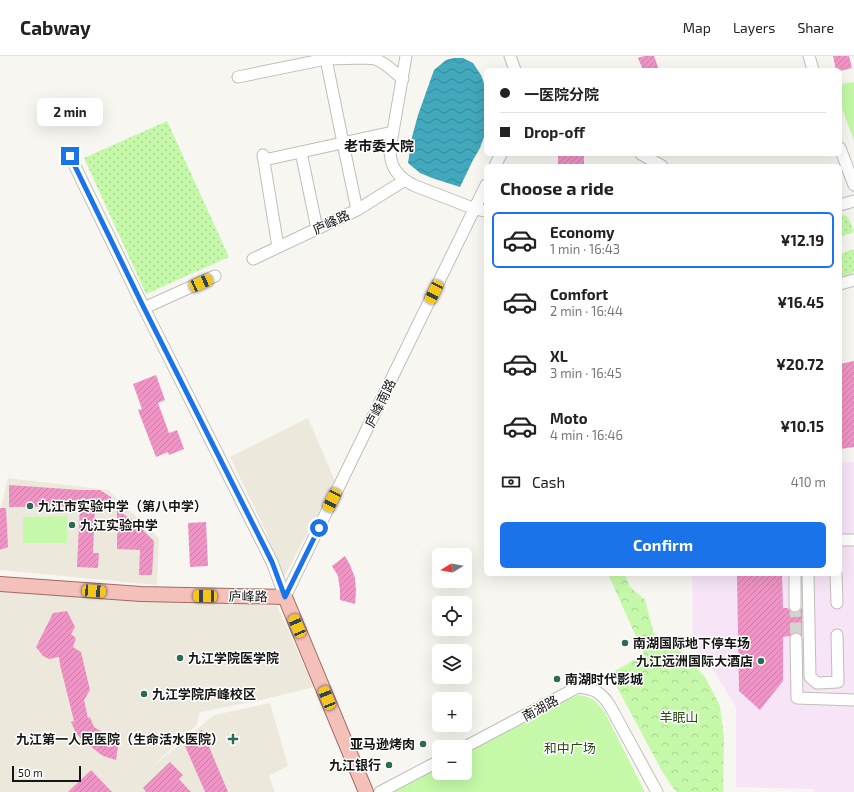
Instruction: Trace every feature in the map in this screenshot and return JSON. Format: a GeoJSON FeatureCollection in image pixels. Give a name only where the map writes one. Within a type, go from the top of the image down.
{"type":"FeatureCollection","features":[{"type":"Feature","properties":{"kind":"main road","name":"庐峰路"},"geometry":{"type":"LineString","coordinates":[[0,584],[141,594],[285,597],[366,792]]}},
{"type":"Feature","properties":{"kind":"street"},"geometry":{"type":"LineString","coordinates":[[406,56],[393,132],[390,158],[392,165],[405,180],[425,190],[475,209],[484,211]]}},
{"type":"Feature","properties":{"kind":"street"},"geometry":{"type":"LineString","coordinates":[[510,56],[514,68]]}},
{"type":"Feature","properties":{"kind":"street"},"geometry":{"type":"LineString","coordinates":[[809,56],[812,68]]}},
{"type":"Feature","properties":{"kind":"street"},"geometry":{"type":"LineString","coordinates":[[238,76],[326,59],[366,58],[376,59],[403,79]]}},
{"type":"Feature","properties":{"kind":"street"},"geometry":{"type":"LineString","coordinates":[[326,59],[342,143],[358,210]]}},
{"type":"Feature","properties":{"kind":"street"},"geometry":{"type":"LineString","coordinates":[[278,247],[264,158],[301,152],[393,132]]}},
{"type":"Feature","properties":{"kind":"street"},"geometry":{"type":"LineString","coordinates":[[301,152],[317,229]]}},
{"type":"Feature","properties":{"kind":"street"},"geometry":{"type":"LineString","coordinates":[[842,153],[854,185]]}},
{"type":"Feature","properties":{"kind":"street"},"geometry":{"type":"LineString","coordinates":[[70,156],[144,308],[272,562],[285,597]]}},
{"type":"Feature","properties":{"kind":"street"},"geometry":{"type":"LineString","coordinates":[[644,156],[658,164]]}},
{"type":"Feature","properties":{"kind":"street","name":"庐峰路"},"geometry":{"type":"LineString","coordinates":[[253,259],[358,210],[405,180]]}},
{"type":"Feature","properties":{"kind":"street","name":"庐峰南路"},"geometry":{"type":"LineString","coordinates":[[285,597],[484,189]]}},
{"type":"Feature","properties":{"kind":"street"},"geometry":{"type":"LineString","coordinates":[[842,205],[854,201]]}},
{"type":"Feature","properties":{"kind":"street"},"geometry":{"type":"LineString","coordinates":[[144,308],[215,276]]}},
{"type":"Feature","properties":{"kind":"street"},"geometry":{"type":"LineString","coordinates":[[842,283],[854,280]]}},
{"type":"Feature","properties":{"kind":"street"},"geometry":{"type":"LineString","coordinates":[[842,540],[854,540]]}},
{"type":"Feature","properties":{"kind":"street"},"geometry":{"type":"LineString","coordinates":[[795,576],[795,606]]}},
{"type":"Feature","properties":{"kind":"street"},"geometry":{"type":"LineString","coordinates":[[808,576],[810,677]]}},
{"type":"Feature","properties":{"kind":"street"},"geometry":{"type":"LineString","coordinates":[[836,576],[837,603]]}},
{"type":"Feature","properties":{"kind":"street"},"geometry":{"type":"LineString","coordinates":[[797,677],[810,677],[817,683],[838,682],[837,635]]}},
{"type":"Feature","properties":{"kind":"street"},"geometry":{"type":"LineString","coordinates":[[796,638],[797,698],[854,700]]}},
{"type":"Feature","properties":{"kind":"street","name":"南湖路"},"geometry":{"type":"LineString","coordinates":[[472,743],[578,687],[589,689],[604,697],[610,706],[657,792]]}},
{"type":"Feature","properties":{"kind":"street"},"geometry":{"type":"LineString","coordinates":[[380,792],[432,765]]}},
{"type":"Feature","properties":{"kind":"shaded area"},"geometry":{"type":"Polygon","coordinates":[[[308,418],[335,481],[284,577],[266,532],[230,457],[308,418]]]}},
{"type":"Feature","properties":{"kind":"shaded area"},"geometry":{"type":"Polygon","coordinates":[[[842,462],[854,462],[854,792],[814,792],[814,789],[736,787],[736,707],[715,673],[693,642],[692,576],[842,576],[842,462]]]}},
{"type":"Feature","properties":{"kind":"shaded area","name":"九江实验中学"},"geometry":{"type":"Polygon","coordinates":[[[8,478],[108,490],[159,538],[157,585],[0,570],[0,511],[8,478]]]}},
{"type":"Feature","properties":{"kind":"shaded area","name":"九江学院庐峰校区"},"geometry":{"type":"Polygon","coordinates":[[[0,592],[277,606],[314,687],[261,700],[200,712],[197,724],[150,769],[214,715],[270,703],[288,766],[269,776],[275,792],[0,792],[0,592]]]}},
{"type":"Feature","properties":{"kind":"green space"},"geometry":{"type":"Polygon","coordinates":[[[854,82],[854,141],[842,108],[842,84],[854,82]]]}},
{"type":"Feature","properties":{"kind":"green space"},"geometry":{"type":"Polygon","coordinates":[[[167,121],[229,257],[146,294],[84,158],[167,121]]]}},
{"type":"Feature","properties":{"kind":"green space"},"geometry":{"type":"Polygon","coordinates":[[[842,214],[848,217],[854,232],[842,236],[842,214]]]}},
{"type":"Feature","properties":{"kind":"green space"},"geometry":{"type":"Polygon","coordinates":[[[854,249],[854,272],[842,277],[842,253],[854,249]]]}},
{"type":"Feature","properties":{"kind":"green space"},"geometry":{"type":"Polygon","coordinates":[[[67,516],[67,543],[23,543],[23,517],[67,516]]]}},
{"type":"Feature","properties":{"kind":"green space","name":"羊眠山"},"geometry":{"type":"Polygon","coordinates":[[[609,576],[626,576],[629,586],[645,600],[654,634],[676,647],[705,677],[720,706],[724,738],[723,792],[677,792],[662,771],[610,674],[644,654],[609,576]]]}},
{"type":"Feature","properties":{"kind":"green space","name":"和中广场"},"geometry":{"type":"Polygon","coordinates":[[[579,695],[588,697],[598,704],[604,711],[645,792],[393,792],[432,770],[432,780],[472,780],[472,749],[579,695]]]}},
{"type":"Feature","properties":{"kind":"water"},"geometry":{"type":"Polygon","coordinates":[[[463,58],[473,63],[481,75],[484,83],[484,137],[480,148],[460,187],[420,173],[408,163],[412,137],[418,115],[434,70],[446,60],[463,58]]]}},
{"type":"Feature","properties":{"kind":"building"},"geometry":{"type":"Polygon","coordinates":[[[644,56],[654,56],[658,68],[642,68],[638,58],[644,56]]]}},
{"type":"Feature","properties":{"kind":"building"},"geometry":{"type":"Polygon","coordinates":[[[833,56],[849,56],[852,68],[842,70],[842,68],[836,68],[833,56]]]}},
{"type":"Feature","properties":{"kind":"building"},"geometry":{"type":"Polygon","coordinates":[[[558,156],[584,156],[584,164],[558,164],[558,156]]]}},
{"type":"Feature","properties":{"kind":"building"},"geometry":{"type":"Polygon","coordinates":[[[854,361],[854,447],[842,449],[842,364],[854,361]]]}},
{"type":"Feature","properties":{"kind":"building"},"geometry":{"type":"Polygon","coordinates":[[[156,375],[165,400],[158,403],[169,433],[177,430],[184,449],[169,455],[168,452],[156,457],[138,410],[142,409],[133,384],[156,375]]]}},
{"type":"Feature","properties":{"kind":"building"},"geometry":{"type":"Polygon","coordinates":[[[9,485],[100,490],[111,497],[112,505],[95,506],[93,553],[99,553],[98,568],[77,567],[80,506],[9,507],[9,485]]]}},
{"type":"Feature","properties":{"kind":"building"},"geometry":{"type":"Polygon","coordinates":[[[0,508],[6,508],[8,547],[0,550],[0,508]]]}},
{"type":"Feature","properties":{"kind":"building"},"geometry":{"type":"Polygon","coordinates":[[[117,510],[134,521],[154,541],[152,575],[139,575],[140,550],[117,549],[117,510]]]}},
{"type":"Feature","properties":{"kind":"building"},"geometry":{"type":"Polygon","coordinates":[[[206,522],[208,566],[190,567],[188,523],[206,522]]]}},
{"type":"Feature","properties":{"kind":"building"},"geometry":{"type":"Polygon","coordinates":[[[345,556],[355,578],[355,604],[340,600],[338,576],[332,566],[345,556]]]}},
{"type":"Feature","properties":{"kind":"building","name":"九江远洲国际大酒店"},"geometry":{"type":"Polygon","coordinates":[[[737,576],[782,576],[783,608],[788,608],[791,612],[795,613],[799,612],[802,608],[802,636],[800,633],[795,632],[790,636],[783,637],[783,681],[760,710],[739,691],[737,576]]]}},
{"type":"Feature","properties":{"kind":"building"},"geometry":{"type":"Polygon","coordinates":[[[67,611],[75,627],[71,634],[76,638],[73,647],[81,652],[90,690],[84,700],[88,718],[90,717],[94,727],[113,739],[119,740],[116,760],[103,756],[82,740],[76,733],[71,722],[74,721],[59,657],[49,659],[43,656],[36,647],[53,613],[67,611]]]}},
{"type":"Feature","properties":{"kind":"building"},"geometry":{"type":"Polygon","coordinates":[[[202,730],[228,792],[205,792],[182,739],[202,730]]]}},
{"type":"Feature","properties":{"kind":"building"},"geometry":{"type":"Polygon","coordinates":[[[170,762],[183,775],[179,779],[191,792],[146,792],[143,788],[170,762]]]}},
{"type":"Feature","properties":{"kind":"building"},"geometry":{"type":"Polygon","coordinates":[[[91,770],[112,792],[68,792],[91,770]]]}},
{"type":"Feature","properties":{"kind":"tunnel"},"geometry":{"type":"LineString","coordinates":[[795,606],[796,639]]}},
{"type":"Feature","properties":{"kind":"place","name":"九江市实验中学（第八中学）"},"geometry":{"type":"Point","coordinates":[30,506]}},
{"type":"Feature","properties":{"kind":"place","name":"九江实验中学"},"geometry":{"type":"Point","coordinates":[72,525]}},
{"type":"Feature","properties":{"kind":"place","name":"南湖国际地下停车场"},"geometry":{"type":"Point","coordinates":[625,643]}},
{"type":"Feature","properties":{"kind":"place","name":"九江学院医学院"},"geometry":{"type":"Point","coordinates":[180,658]}},
{"type":"Feature","properties":{"kind":"place","name":"九江远洲国际大酒店"},"geometry":{"type":"Point","coordinates":[761,661]}},
{"type":"Feature","properties":{"kind":"place","name":"南湖时代影城"},"geometry":{"type":"Point","coordinates":[557,679]}},
{"type":"Feature","properties":{"kind":"place","name":"九江学院庐峰校区"},"geometry":{"type":"Point","coordinates":[144,694]}},
{"type":"Feature","properties":{"kind":"place","name":"九江第一人民医院（生命活水医院）"},"geometry":{"type":"Point","coordinates":[233,739]}},
{"type":"Feature","properties":{"kind":"place","name":"亚马逊烤肉"},"geometry":{"type":"Point","coordinates":[423,744]}},
{"type":"Feature","properties":{"kind":"place","name":"九江银行"},"geometry":{"type":"Point","coordinates":[389,765]}},
{"type":"Feature","properties":{"kind":"district","name":"老市委大院"},"geometry":{"type":"Point","coordinates":[379,146]}},
{"type":"Feature","properties":{"kind":"route"},"geometry":{"type":"LineString","coordinates":[[70,156],[144,308],[272,562],[285,597],[319,528]]}}]}
